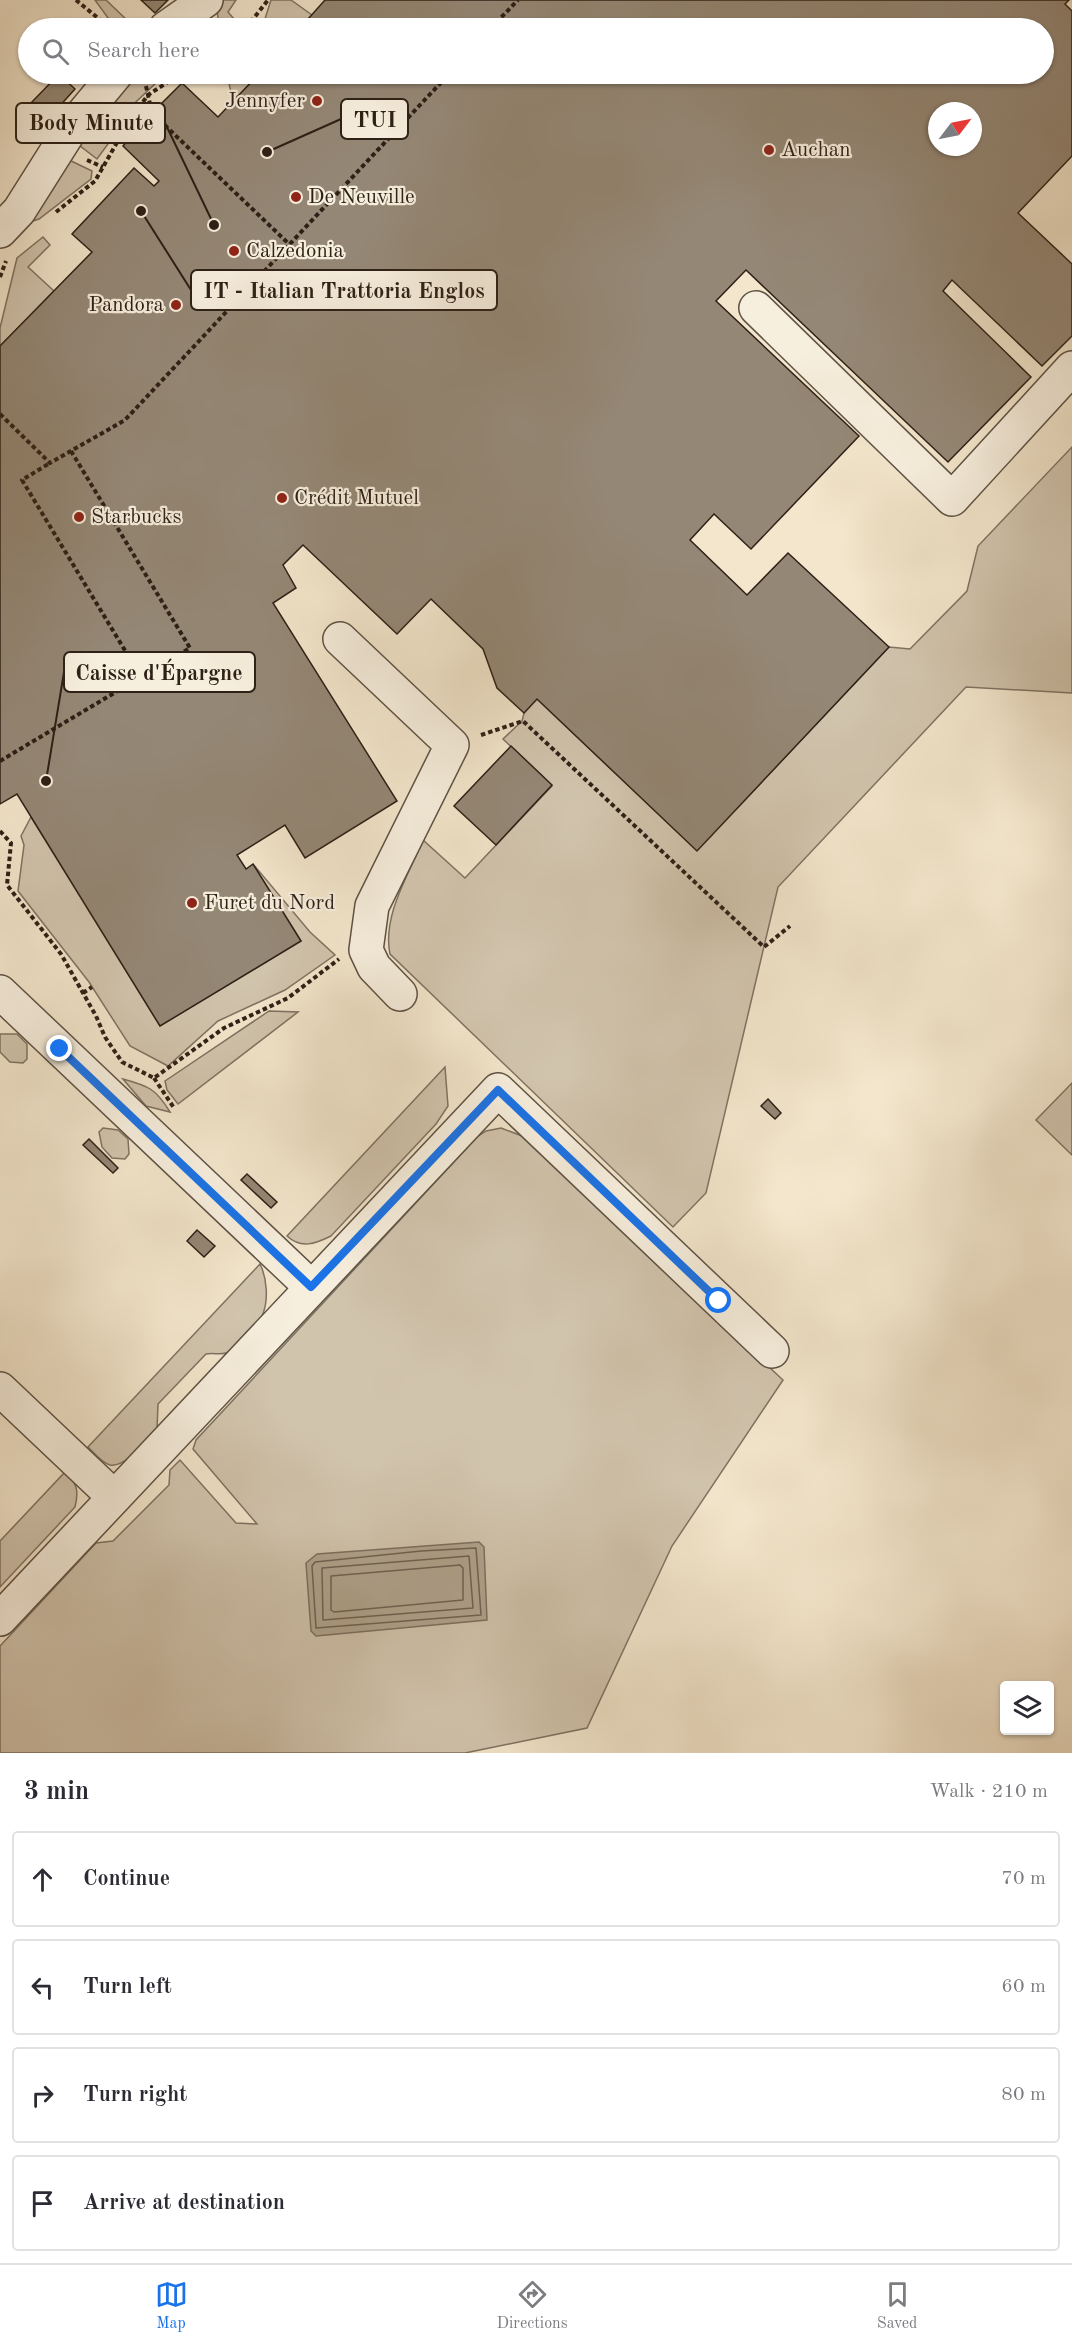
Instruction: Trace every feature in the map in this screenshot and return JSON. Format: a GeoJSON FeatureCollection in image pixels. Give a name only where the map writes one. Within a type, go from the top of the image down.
{"type":"FeatureCollection","features":[{"type":"Feature","properties":{"kind":"lane"},"geometry":{"type":"LineString","coordinates":[[180,18],[206,0]]}},
{"type":"Feature","properties":{"kind":"lane"},"geometry":{"type":"LineString","coordinates":[[6,243],[19,211],[72,127],[125,84]]}},
{"type":"Feature","properties":{"kind":"lane"},"geometry":{"type":"LineString","coordinates":[[756,308],[952,499],[1072,368]]}},
{"type":"Feature","properties":{"kind":"lane"},"geometry":{"type":"LineString","coordinates":[[340,639],[452,745],[372,906],[366,950],[374,967],[400,994]]}},
{"type":"Feature","properties":{"kind":"lane"},"geometry":{"type":"LineString","coordinates":[[0,992],[311,1287]]}},
{"type":"Feature","properties":{"kind":"lane"},"geometry":{"type":"LineString","coordinates":[[0,1619],[113,1496],[498,1090],[772,1351]]}},
{"type":"Feature","properties":{"kind":"lane"},"geometry":{"type":"LineString","coordinates":[[0,1389],[113,1496]]}},
{"type":"Feature","properties":{"kind":"path"},"geometry":{"type":"LineString","coordinates":[[76,0],[98,18]]}},
{"type":"Feature","properties":{"kind":"path"},"geometry":{"type":"LineString","coordinates":[[254,18],[268,0]]}},
{"type":"Feature","properties":{"kind":"path"},"geometry":{"type":"LineString","coordinates":[[501,18],[518,0]]}},
{"type":"Feature","properties":{"kind":"path"},"geometry":{"type":"LineString","coordinates":[[136,84],[148,95],[152,113],[289,244]]}},
{"type":"Feature","properties":{"kind":"path"},"geometry":{"type":"LineString","coordinates":[[49,218],[95,181],[131,118],[148,95],[165,84]]}},
{"type":"Feature","properties":{"kind":"path"},"geometry":{"type":"LineString","coordinates":[[141,677],[22,480],[125,420],[440,84]]}},
{"type":"Feature","properties":{"kind":"path"},"geometry":{"type":"LineString","coordinates":[[0,277],[5,262],[6,243]]}},
{"type":"Feature","properties":{"kind":"path"},"geometry":{"type":"LineString","coordinates":[[0,414],[50,463]]}},
{"type":"Feature","properties":{"kind":"path"},"geometry":{"type":"LineString","coordinates":[[0,761],[190,648],[70,451]]}},
{"type":"Feature","properties":{"kind":"path"},"geometry":{"type":"LineString","coordinates":[[452,745],[523,721],[764,947],[790,926]]}},
{"type":"Feature","properties":{"kind":"path"},"geometry":{"type":"LineString","coordinates":[[0,831],[11,843],[8,885],[61,954],[105,1037],[122,1062],[154,1078],[174,1108]]}},
{"type":"Feature","properties":{"kind":"path"},"geometry":{"type":"LineString","coordinates":[[154,1078],[224,1028],[288,998],[339,959]]}},
{"type":"Feature","properties":{"kind":"path"},"geometry":{"type":"LineString","coordinates":[[83,993],[92,987]]}},
{"type":"Feature","properties":{"kind":"shaded area"},"geometry":{"type":"Polygon","coordinates":[[[95,0],[106,0],[125,18],[108,18],[95,0]]]}},
{"type":"Feature","properties":{"kind":"shaded area"},"geometry":{"type":"Polygon","coordinates":[[[223,0],[236,0],[228,12],[233,18],[218,18],[216,6],[223,0]]]}},
{"type":"Feature","properties":{"kind":"shaded area"},"geometry":{"type":"Polygon","coordinates":[[[271,0],[291,0],[312,15],[309,18],[265,18],[271,0]]]}},
{"type":"Feature","properties":{"kind":"shaded area"},"geometry":{"type":"Polygon","coordinates":[[[123,84],[155,84],[121,116],[112,96],[123,84]]]}},
{"type":"Feature","properties":{"kind":"shaded area"},"geometry":{"type":"Polygon","coordinates":[[[229,84],[250,84],[233,102],[229,84]]]}},
{"type":"Feature","properties":{"kind":"shaded area"},"geometry":{"type":"Polygon","coordinates":[[[100,110],[116,133],[97,159],[75,142],[100,110]]]}},
{"type":"Feature","properties":{"kind":"shaded area"},"geometry":{"type":"Polygon","coordinates":[[[65,158],[92,171],[91,179],[39,219],[33,221],[31,210],[65,158]]]}},
{"type":"Feature","properties":{"kind":"shaded area"},"geometry":{"type":"Polygon","coordinates":[[[43,237],[50,245],[28,267],[54,291],[0,346],[0,328],[17,258],[43,237]]]}},
{"type":"Feature","properties":{"kind":"shaded area"},"geometry":{"type":"Polygon","coordinates":[[[1072,447],[1072,693],[966,687],[778,887],[706,1193],[673,1227],[390,954],[390,925],[393,910],[423,840],[465,878],[552,786],[503,739],[522,721],[524,713],[537,699],[697,850],[889,647],[910,649],[967,591],[978,546],[1072,447]]]}},
{"type":"Feature","properties":{"kind":"shaded area"},"geometry":{"type":"Polygon","coordinates":[[[31,817],[160,1026],[301,941],[253,864],[310,932],[335,955],[285,990],[218,1021],[168,1066],[130,1046],[89,982],[18,891],[24,845],[21,836],[31,817]]]}},
{"type":"Feature","properties":{"kind":"shaded area"},"geometry":{"type":"Polygon","coordinates":[[[269,1011],[298,1012],[178,1104],[167,1090],[165,1081],[269,1011]]]}},
{"type":"Feature","properties":{"kind":"shaded area"},"geometry":{"type":"Polygon","coordinates":[[[0,1034],[17,1034],[27,1044],[27,1059],[23,1063],[10,1062],[0,1052],[0,1034]]]}},
{"type":"Feature","properties":{"kind":"shaded area"},"geometry":{"type":"Polygon","coordinates":[[[445,1067],[448,1106],[436,1124],[331,1236],[303,1244],[287,1236],[445,1067]]]}},
{"type":"Feature","properties":{"kind":"shaded area"},"geometry":{"type":"Polygon","coordinates":[[[123,1079],[156,1093],[170,1112],[146,1106],[123,1079]]]}},
{"type":"Feature","properties":{"kind":"shaded area"},"geometry":{"type":"Polygon","coordinates":[[[1072,1083],[1072,1155],[1036,1120],[1072,1083]]]}},
{"type":"Feature","properties":{"kind":"shaded area"},"geometry":{"type":"Polygon","coordinates":[[[103,1128],[118,1130],[128,1139],[129,1154],[125,1159],[112,1158],[102,1147],[99,1132],[103,1128]]]}},
{"type":"Feature","properties":{"kind":"shaded area"},"geometry":{"type":"Polygon","coordinates":[[[501,1128],[522,1136],[783,1380],[672,1546],[587,1728],[465,1753],[0,1753],[0,1646],[96,1543],[113,1541],[169,1485],[170,1470],[180,1460],[236,1523],[257,1524],[193,1449],[196,1440],[477,1137],[486,1131],[501,1128]]]}},
{"type":"Feature","properties":{"kind":"shaded area"},"geometry":{"type":"Polygon","coordinates":[[[260,1264],[266,1283],[266,1297],[262,1316],[256,1326],[229,1352],[206,1354],[158,1404],[157,1429],[129,1458],[116,1465],[107,1464],[101,1460],[88,1447],[260,1264]]]}},
{"type":"Feature","properties":{"kind":"shaded area"},"geometry":{"type":"Polygon","coordinates":[[[66,1471],[76,1488],[75,1507],[0,1587],[0,1541],[66,1471]]]}},
{"type":"Feature","properties":{"kind":"water"},"geometry":{"type":"Polygon","coordinates":[[[479,1542],[484,1547],[487,1620],[316,1636],[311,1631],[306,1563],[317,1554],[479,1542]]]}},
{"type":"Feature","properties":{"kind":"building"},"geometry":{"type":"Polygon","coordinates":[[[141,0],[168,0],[155,13],[141,0]]]}},
{"type":"Feature","properties":{"kind":"building"},"geometry":{"type":"Polygon","coordinates":[[[325,0],[1069,0],[1065,4],[1072,11],[1072,156],[1018,213],[1072,264],[1072,336],[1042,366],[952,280],[943,291],[1031,377],[948,462],[746,270],[716,301],[859,436],[751,549],[714,514],[690,540],[747,595],[788,553],[889,647],[697,851],[537,699],[524,713],[497,688],[483,649],[431,599],[397,634],[303,545],[283,565],[296,588],[273,603],[397,801],[305,858],[285,825],[237,855],[246,869],[253,864],[301,941],[160,1026],[17,794],[0,804],[0,346],[92,252],[72,234],[134,168],[154,186],[159,181],[123,146],[152,113],[183,84],[218,117],[249,84],[1054,84],[1054,18],[309,18],[325,0]]]}},
{"type":"Feature","properties":{"kind":"building"},"geometry":{"type":"Polygon","coordinates":[[[49,84],[70,84],[75,89],[48,119],[31,103],[49,84]]]}},
{"type":"Feature","properties":{"kind":"building"},"geometry":{"type":"Polygon","coordinates":[[[511,746],[552,785],[496,845],[454,806],[511,746]]]}},
{"type":"Feature","properties":{"kind":"building"},"geometry":{"type":"Polygon","coordinates":[[[768,1099],[781,1113],[775,1119],[761,1106],[768,1099]]]}},
{"type":"Feature","properties":{"kind":"building"},"geometry":{"type":"Polygon","coordinates":[[[89,1139],[118,1168],[113,1173],[83,1145],[89,1139]]]}},
{"type":"Feature","properties":{"kind":"building"},"geometry":{"type":"Polygon","coordinates":[[[247,1174],[277,1202],[271,1208],[241,1180],[247,1174]]]}},
{"type":"Feature","properties":{"kind":"building"},"geometry":{"type":"Polygon","coordinates":[[[197,1230],[215,1246],[204,1257],[187,1241],[197,1230]]]}},
{"type":"Feature","properties":{"kind":"place","name":"Jennyfer"},"geometry":{"type":"Point","coordinates":[317,101]}},
{"type":"Feature","properties":{"kind":"place","name":"Auchan"},"geometry":{"type":"Point","coordinates":[769,150]}},
{"type":"Feature","properties":{"kind":"place","name":"TUI"},"geometry":{"type":"Point","coordinates":[267,152]}},
{"type":"Feature","properties":{"kind":"place","name":"De Neuville"},"geometry":{"type":"Point","coordinates":[296,197]}},
{"type":"Feature","properties":{"kind":"place","name":"IT - Italian Trattoria Englos"},"geometry":{"type":"Point","coordinates":[141,211]}},
{"type":"Feature","properties":{"kind":"place","name":"Body Minute"},"geometry":{"type":"Point","coordinates":[214,225]}},
{"type":"Feature","properties":{"kind":"place","name":"Calzedonia"},"geometry":{"type":"Point","coordinates":[234,251]}},
{"type":"Feature","properties":{"kind":"place","name":"Pandora"},"geometry":{"type":"Point","coordinates":[176,305]}},
{"type":"Feature","properties":{"kind":"place","name":"Crédit Mutuel"},"geometry":{"type":"Point","coordinates":[282,498]}},
{"type":"Feature","properties":{"kind":"place","name":"Starbucks"},"geometry":{"type":"Point","coordinates":[79,517]}},
{"type":"Feature","properties":{"kind":"place","name":"Caisse d'Épargne"},"geometry":{"type":"Point","coordinates":[46,781]}},
{"type":"Feature","properties":{"kind":"place","name":"Furet du Nord"},"geometry":{"type":"Point","coordinates":[192,903]}},
{"type":"Feature","properties":{"kind":"route"},"geometry":{"type":"LineString","coordinates":[[60,1049],[311,1287],[498,1090],[719,1301]]}}]}
